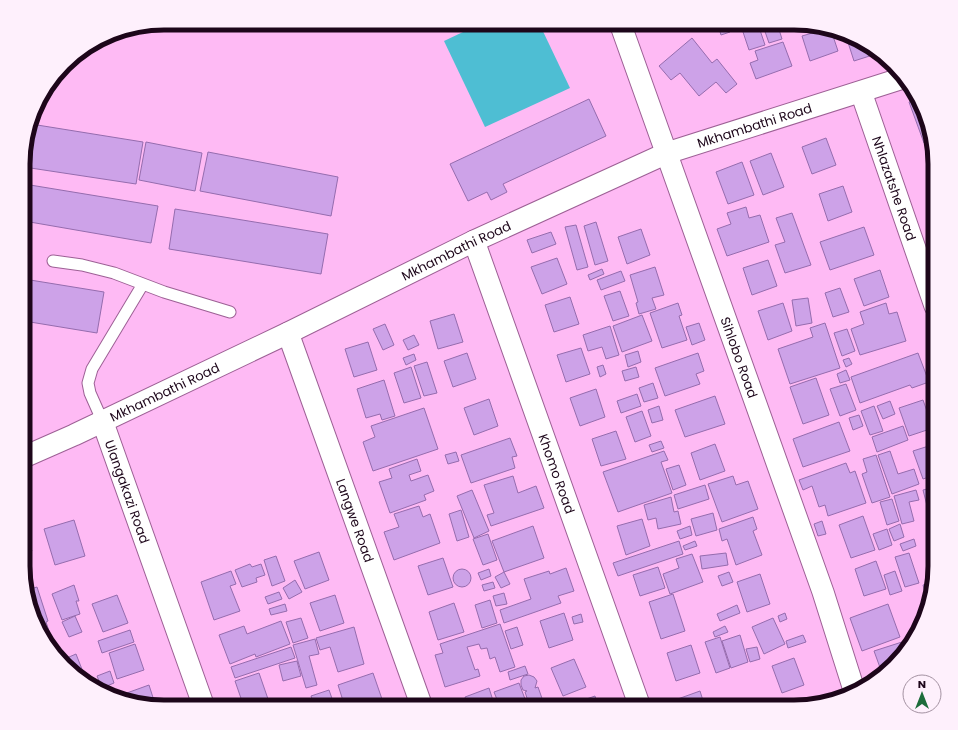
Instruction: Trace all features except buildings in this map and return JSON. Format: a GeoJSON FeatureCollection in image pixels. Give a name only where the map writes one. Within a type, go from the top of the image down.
{"type":"FeatureCollection","features":[{"type":"Feature","properties":{"kind":"street","name":"Sihlobo Road"},"geometry":{"type":"LineString","coordinates":[[623,30],[823,592],[853,686]]}},
{"type":"Feature","properties":{"kind":"street","name":"Mkhambathi Road"},"geometry":{"type":"LineString","coordinates":[[30,454],[288,334],[474,241],[667,153],[898,80]]}},
{"type":"Feature","properties":{"kind":"street","name":"Nhlazatshe Road"},"geometry":{"type":"LineString","coordinates":[[861,92],[928,286]]}},
{"type":"Feature","properties":{"kind":"street","name":"Khomo Road"},"geometry":{"type":"LineString","coordinates":[[474,241],[638,700]]}},
{"type":"Feature","properties":{"kind":"street","name":"Langwe Road"},"geometry":{"type":"LineString","coordinates":[[288,334],[419,700]]}},
{"type":"Feature","properties":{"kind":"street","name":"Ulangakazi Road"},"geometry":{"type":"LineString","coordinates":[[102,420],[202,700]]}},
{"type":"Feature","properties":{"kind":"lane"},"geometry":{"type":"LineString","coordinates":[[53,261],[100,268],[143,284],[230,312]]}},
{"type":"Feature","properties":{"kind":"lane","name":"Ulangakazi Road"},"geometry":{"type":"LineString","coordinates":[[102,420],[90,393],[88,383],[92,369],[143,284]]}},
{"type":"Feature","properties":{"kind":"shaded area"},"geometry":{"type":"Polygon","coordinates":[[[467,30],[542,30],[570,88],[485,127],[444,41],[467,30]]]}}]}
